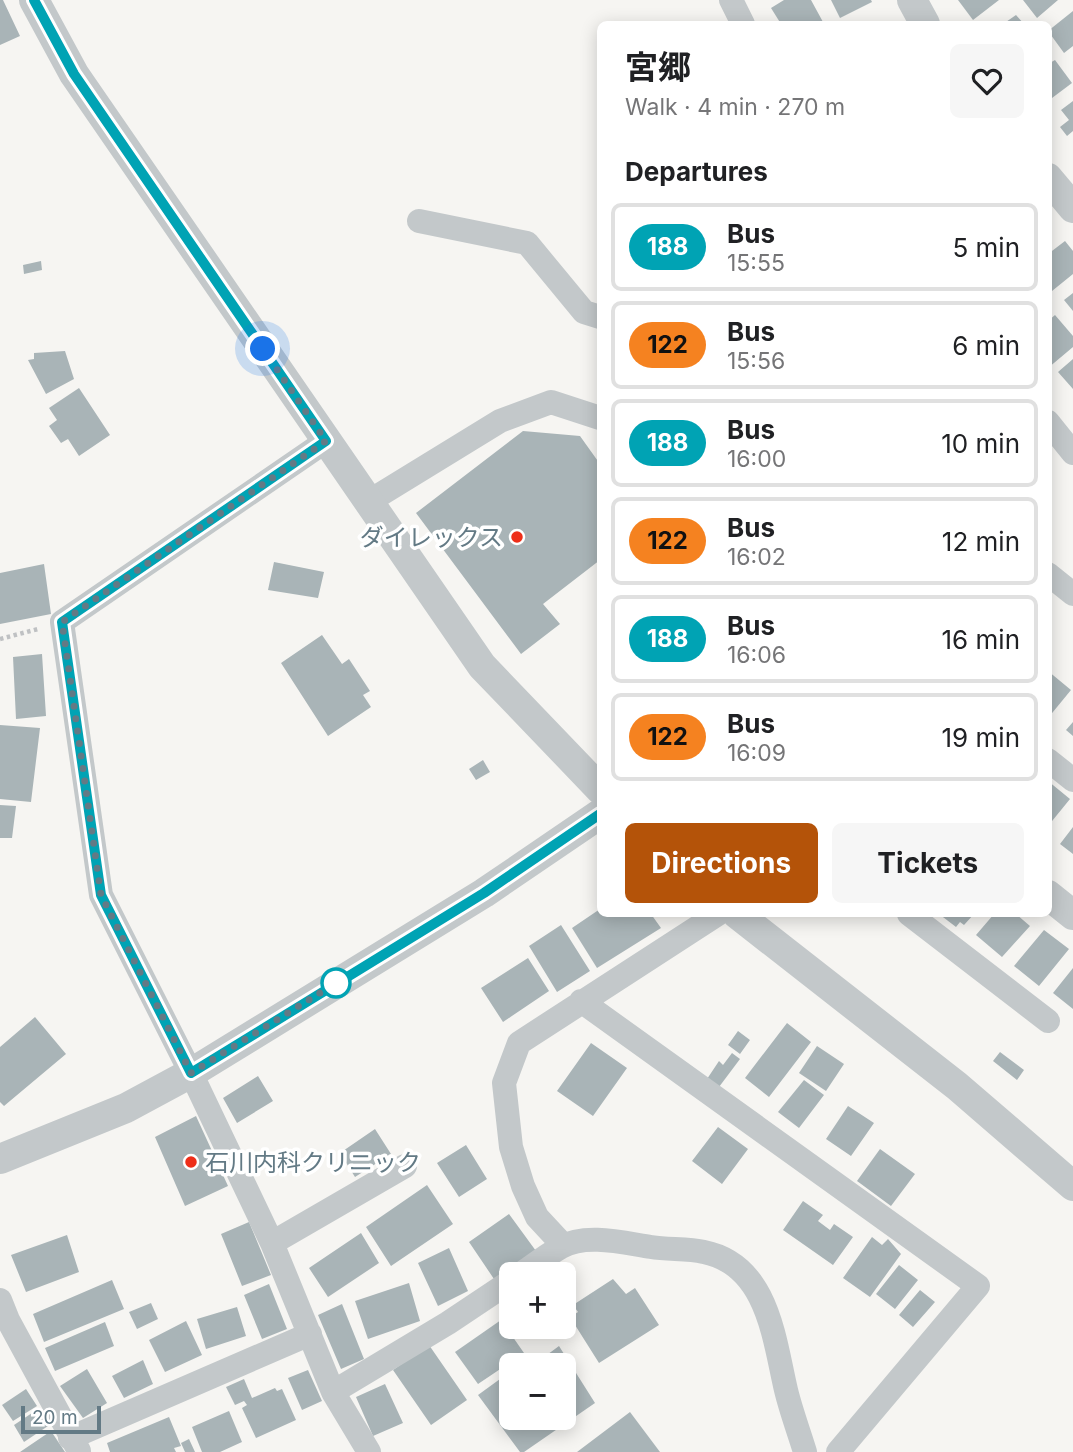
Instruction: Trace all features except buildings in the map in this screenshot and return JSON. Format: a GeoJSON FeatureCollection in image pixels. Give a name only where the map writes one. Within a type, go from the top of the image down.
{"type":"FeatureCollection","features":[{"type":"Feature","properties":{"kind":"street"},"geometry":{"type":"LineString","coordinates":[[34,0],[74,74],[482,666],[597,786]]}},
{"type":"Feature","properties":{"kind":"street"},"geometry":{"type":"LineString","coordinates":[[731,0],[742,21]]}},
{"type":"Feature","properties":{"kind":"street"},"geometry":{"type":"LineString","coordinates":[[912,0],[923,21]]}},
{"type":"Feature","properties":{"kind":"street"},"geometry":{"type":"LineString","coordinates":[[1052,182],[1072,205]]}},
{"type":"Feature","properties":{"kind":"street"},"geometry":{"type":"LineString","coordinates":[[419,221],[527,243],[584,312],[597,316]]}},
{"type":"Feature","properties":{"kind":"street"},"geometry":{"type":"LineString","coordinates":[[368,502],[500,421],[551,402],[597,417]]}},
{"type":"Feature","properties":{"kind":"street"},"geometry":{"type":"LineString","coordinates":[[1052,427],[1073,453]]}},
{"type":"Feature","properties":{"kind":"street"},"geometry":{"type":"LineString","coordinates":[[326,441],[62,622],[101,895],[191,1073],[271,1243],[333,1392],[369,1452]]}},
{"type":"Feature","properties":{"kind":"street"},"geometry":{"type":"LineString","coordinates":[[1052,576],[1073,594]]}},
{"type":"Feature","properties":{"kind":"street"},"geometry":{"type":"LineString","coordinates":[[1052,763],[1073,780]]}},
{"type":"Feature","properties":{"kind":"street"},"geometry":{"type":"LineString","coordinates":[[0,1159],[127,1108],[191,1073],[484,893],[597,816]]}},
{"type":"Feature","properties":{"kind":"street"},"geometry":{"type":"LineString","coordinates":[[1052,898],[1073,915]]}},
{"type":"Feature","properties":{"kind":"street"},"geometry":{"type":"LineString","coordinates":[[563,1245],[537,1217],[523,1186],[511,1147],[504,1083],[519,1043],[713,917]]}},
{"type":"Feature","properties":{"kind":"street"},"geometry":{"type":"LineString","coordinates":[[741,917],[957,1086],[1073,1186]]}},
{"type":"Feature","properties":{"kind":"street"},"geometry":{"type":"LineString","coordinates":[[913,917],[1048,1021]]}},
{"type":"Feature","properties":{"kind":"street"},"geometry":{"type":"LineString","coordinates":[[581,1001],[978,1286],[838,1452]]}},
{"type":"Feature","properties":{"kind":"street"},"geometry":{"type":"LineString","coordinates":[[271,1243],[405,1166]]}},
{"type":"Feature","properties":{"kind":"street"},"geometry":{"type":"LineString","coordinates":[[538,1262],[563,1245],[598,1241],[672,1251],[705,1252],[738,1267],[764,1302],[776,1339],[786,1391],[805,1452]]}},
{"type":"Feature","properties":{"kind":"street"},"geometry":{"type":"LineString","coordinates":[[333,1392],[499,1289]]}},
{"type":"Feature","properties":{"kind":"street"},"geometry":{"type":"LineString","coordinates":[[0,1300],[75,1445],[310,1334]]}},
{"type":"Feature","properties":{"kind":"path"},"geometry":{"type":"LineString","coordinates":[[0,639],[62,622]]}},
{"type":"Feature","properties":{"kind":"bus line","name":"188"},"geometry":{"type":"LineString","coordinates":[[34,0],[74,74],[326,441],[62,622],[101,895],[191,1073],[484,893],[597,816]]}},
{"type":"Feature","properties":{"kind":"place","name":"ダイレックス"},"geometry":{"type":"Point","coordinates":[517,537]}},
{"type":"Feature","properties":{"kind":"place","name":"石川内科クリニック"},"geometry":{"type":"Point","coordinates":[191,1162]}},
{"type":"Feature","properties":{"kind":"route"},"geometry":{"type":"LineString","coordinates":[[263,349],[326,441],[62,622],[101,895],[191,1073],[336,983]]}}]}
